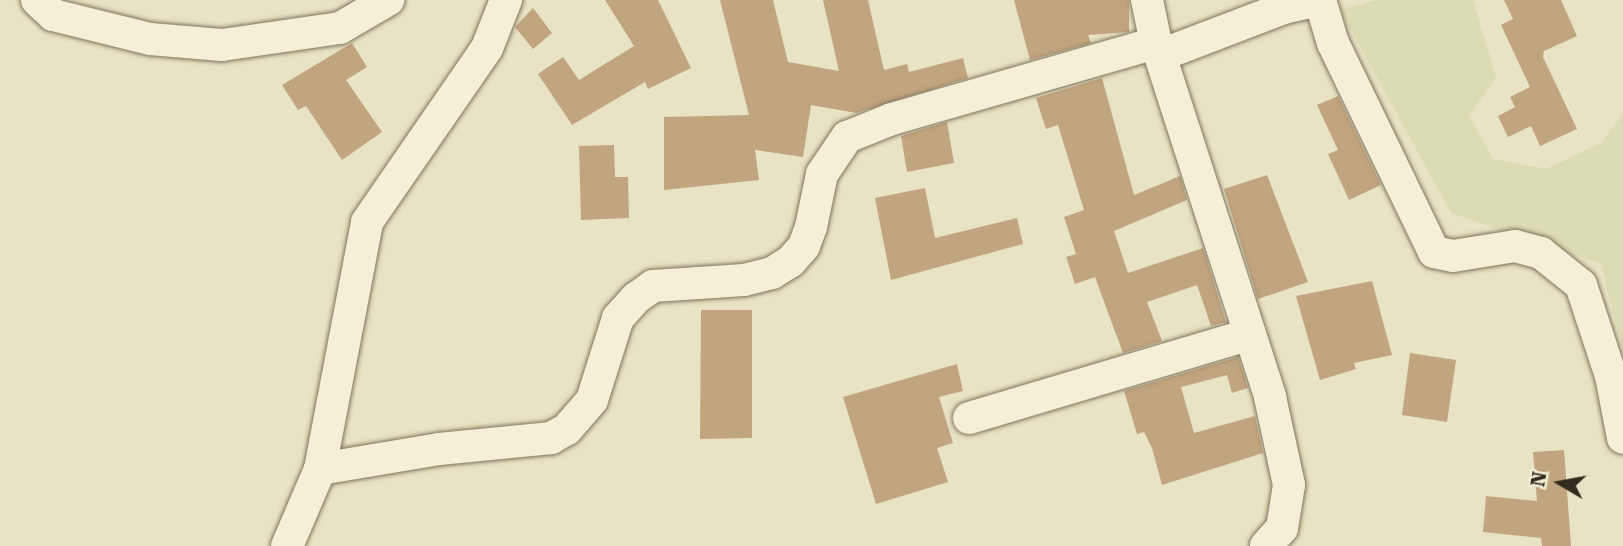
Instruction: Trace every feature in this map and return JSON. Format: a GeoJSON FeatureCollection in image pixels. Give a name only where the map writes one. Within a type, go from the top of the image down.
{"type":"FeatureCollection","features":[{"type":"Feature","properties":{"kind":"street"},"geometry":{"type":"LineString","coordinates":[[37,0],[53,15],[150,39],[222,45],[340,28],[388,0]]}},
{"type":"Feature","properties":{"kind":"street"},"geometry":{"type":"LineString","coordinates":[[287,546],[320,469],[367,222],[487,48],[506,0]]}},
{"type":"Feature","properties":{"kind":"street"},"geometry":{"type":"LineString","coordinates":[[1147,0],[1158,49],[1250,334],[1289,485],[1282,527],[1266,546]]}},
{"type":"Feature","properties":{"kind":"street"},"geometry":{"type":"LineString","coordinates":[[320,469],[328,471],[439,449],[551,438],[567,429],[592,400],[618,318],[635,298],[653,286],[744,280],[772,273],[791,261],[804,246],[822,174],[847,137],[892,118],[1158,49],[1284,8],[1319,0],[1347,74],[1434,252],[1452,256],[1515,246],[1541,253],[1581,285],[1611,376],[1623,438]]}},
{"type":"Feature","properties":{"kind":"street"},"geometry":{"type":"LineString","coordinates":[[969,418],[1250,334]]}},
{"type":"Feature","properties":{"kind":"green space"},"geometry":{"type":"Polygon","coordinates":[[[1377,0],[1473,0],[1496,78],[1469,115],[1493,159],[1546,169],[1601,143],[1623,114],[1623,352],[1601,264],[1451,213],[1340,10],[1377,0]]]}},
{"type":"Feature","properties":{"kind":"building"},"geometry":{"type":"Polygon","coordinates":[[[605,0],[658,0],[691,68],[648,89],[645,82],[572,125],[538,74],[563,57],[579,80],[634,46],[605,0]]]}},
{"type":"Feature","properties":{"kind":"building"},"geometry":{"type":"Polygon","coordinates":[[[720,0],[773,0],[788,62],[839,71],[823,0],[868,0],[884,70],[907,64],[909,72],[963,58],[968,78],[856,113],[811,105],[803,157],[755,150],[759,180],[664,190],[664,117],[749,115],[720,0]]]}},
{"type":"Feature","properties":{"kind":"building"},"geometry":{"type":"Polygon","coordinates":[[[1014,0],[1129,0],[1129,32],[1088,35],[1091,43],[1030,60],[1014,0]]]}},
{"type":"Feature","properties":{"kind":"building"},"geometry":{"type":"Polygon","coordinates":[[[1504,0],[1561,0],[1577,36],[1544,51],[1543,57],[1577,129],[1540,146],[1531,126],[1508,137],[1498,116],[1515,107],[1510,97],[1530,87],[1501,25],[1513,19],[1504,0]]]}},
{"type":"Feature","properties":{"kind":"building"},"geometry":{"type":"Polygon","coordinates":[[[533,8],[552,33],[533,49],[515,27],[533,8]]]}},
{"type":"Feature","properties":{"kind":"building"},"geometry":{"type":"Polygon","coordinates":[[[352,43],[367,67],[346,80],[382,132],[342,160],[306,106],[298,110],[282,85],[352,43]]]}},
{"type":"Feature","properties":{"kind":"building"},"geometry":{"type":"Polygon","coordinates":[[[1102,78],[1134,195],[1180,176],[1187,200],[1114,231],[1128,273],[1203,248],[1226,322],[1211,326],[1197,285],[1147,302],[1162,341],[1123,353],[1095,277],[1075,284],[1066,257],[1076,254],[1064,217],[1084,210],[1058,125],[1046,129],[1036,98],[1102,78]]]}},
{"type":"Feature","properties":{"kind":"building"},"geometry":{"type":"Polygon","coordinates":[[[1338,96],[1381,185],[1349,200],[1328,154],[1338,150],[1317,105],[1338,96]]]}},
{"type":"Feature","properties":{"kind":"building"},"geometry":{"type":"Polygon","coordinates":[[[947,122],[954,163],[907,172],[901,136],[947,122]]]}},
{"type":"Feature","properties":{"kind":"building"},"geometry":{"type":"Polygon","coordinates":[[[614,145],[615,177],[628,177],[629,218],[581,220],[579,146],[614,145]]]}},
{"type":"Feature","properties":{"kind":"building"},"geometry":{"type":"Polygon","coordinates":[[[1267,175],[1308,282],[1258,299],[1224,189],[1267,175]]]}},
{"type":"Feature","properties":{"kind":"building"},"geometry":{"type":"Polygon","coordinates":[[[925,188],[935,238],[1017,218],[1023,244],[891,280],[875,198],[925,188]]]}},
{"type":"Feature","properties":{"kind":"building"},"geometry":{"type":"Polygon","coordinates":[[[1372,281],[1392,355],[1354,363],[1356,369],[1320,380],[1296,296],[1372,281]]]}},
{"type":"Feature","properties":{"kind":"building"},"geometry":{"type":"Polygon","coordinates":[[[701,310],[752,310],[752,438],[700,439],[701,310]]]}},
{"type":"Feature","properties":{"kind":"building"},"geometry":{"type":"Polygon","coordinates":[[[1410,353],[1456,360],[1447,422],[1402,415],[1410,353]]]}},
{"type":"Feature","properties":{"kind":"building"},"geometry":{"type":"Polygon","coordinates":[[[1238,357],[1248,388],[1232,393],[1227,375],[1181,387],[1194,433],[1255,416],[1263,453],[1162,485],[1152,448],[1144,432],[1137,434],[1124,391],[1238,357]]]}},
{"type":"Feature","properties":{"kind":"building"},"geometry":{"type":"Polygon","coordinates":[[[957,364],[963,391],[939,397],[953,443],[937,448],[948,482],[876,504],[843,397],[957,364]]]}},
{"type":"Feature","properties":{"kind":"building"},"geometry":{"type":"Polygon","coordinates":[[[1564,450],[1571,546],[1542,546],[1541,538],[1483,532],[1486,496],[1537,501],[1533,452],[1564,450]]]}}]}
